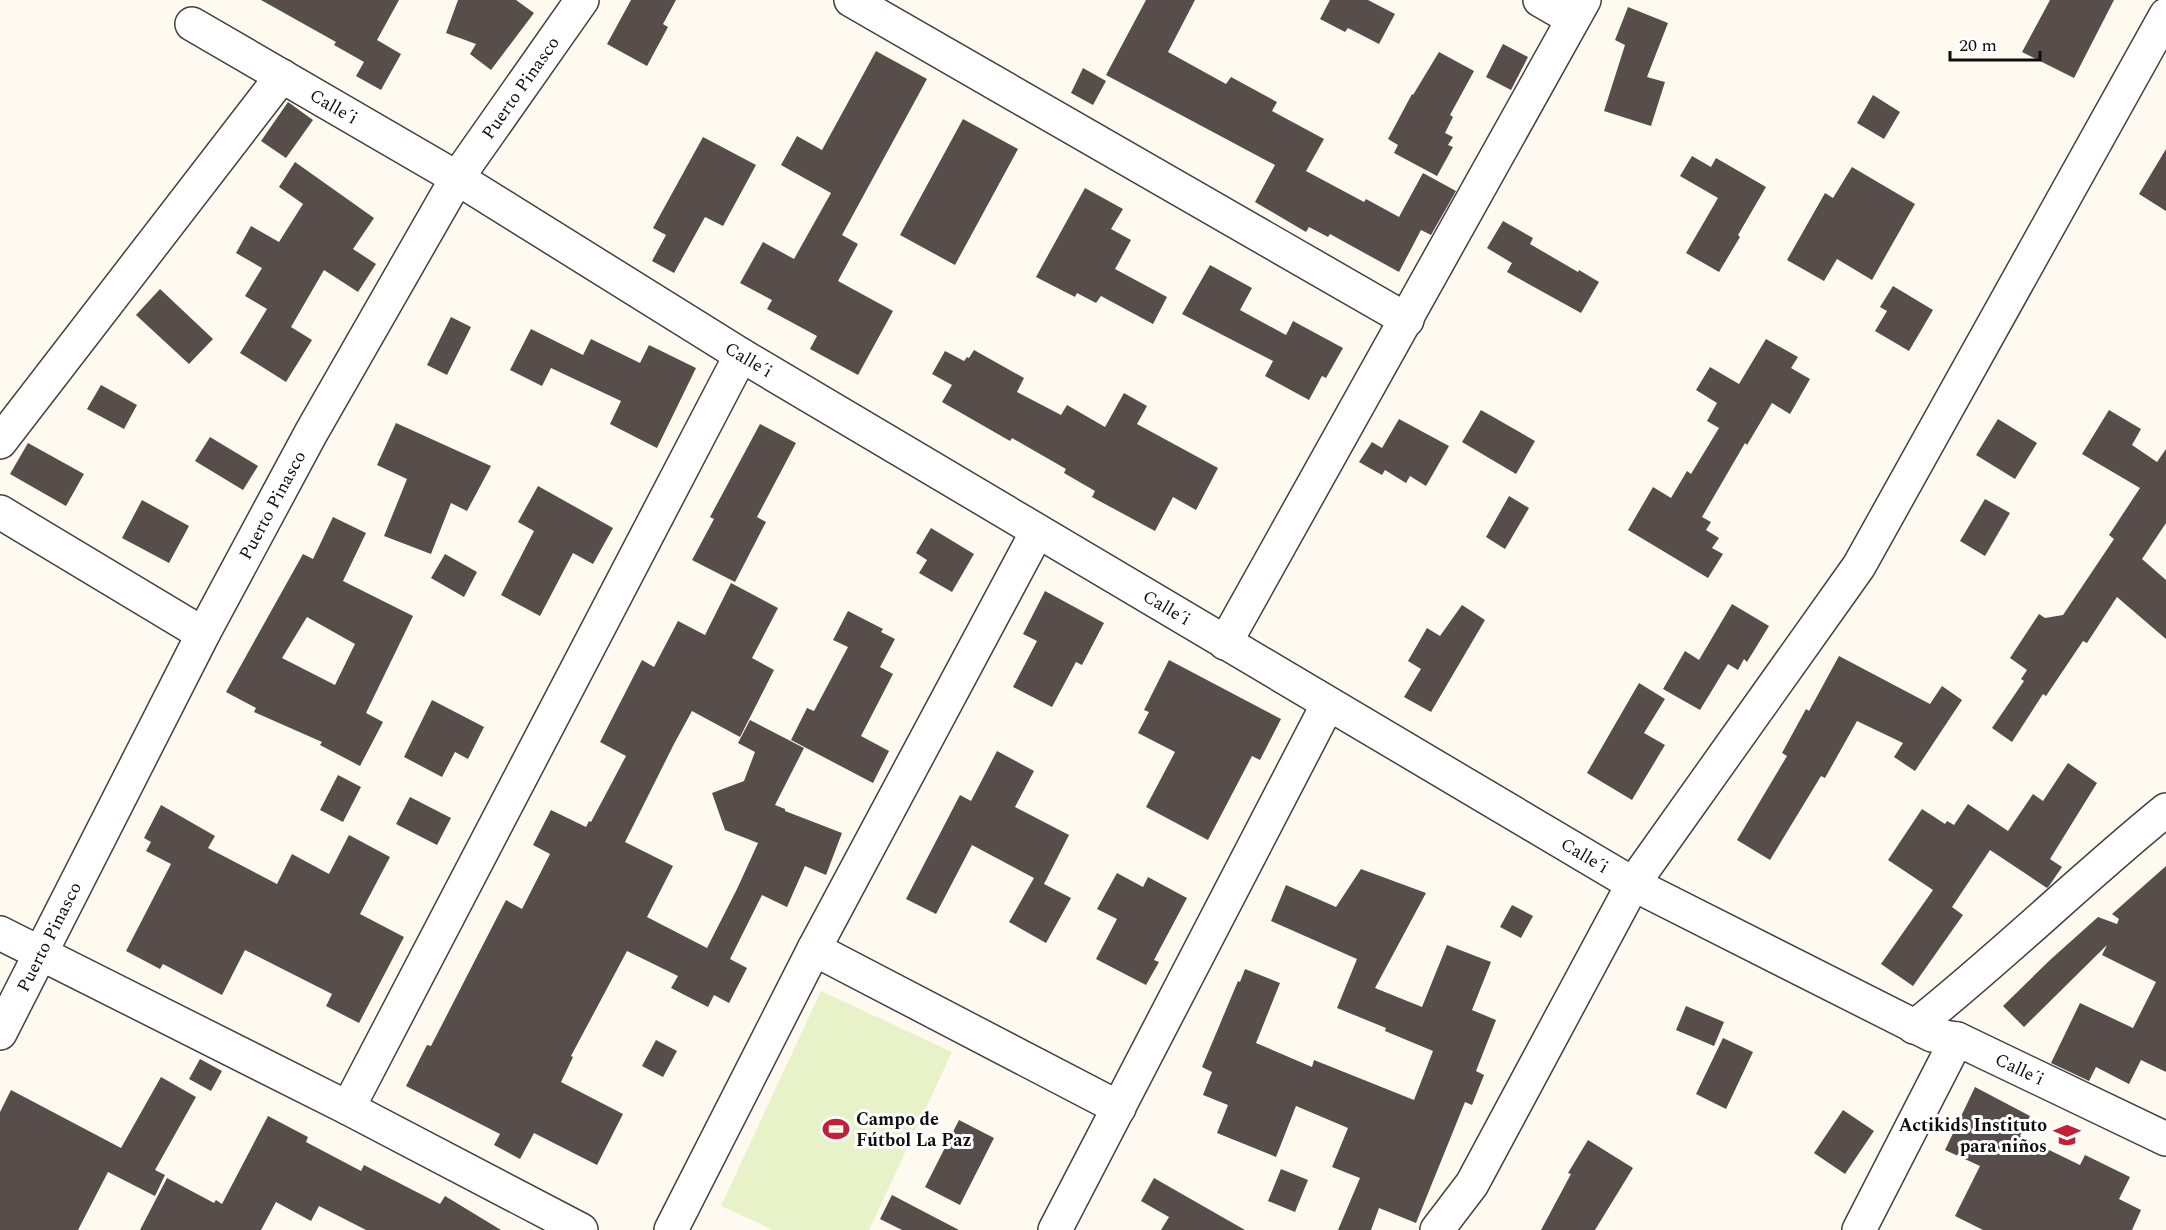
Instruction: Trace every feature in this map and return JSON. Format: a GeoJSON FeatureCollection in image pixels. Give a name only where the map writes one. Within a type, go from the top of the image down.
{"type":"FeatureCollection","features":[{"type":"Feature","properties":{"kind":"street","name":"Puerto Pinasco"},"geometry":{"type":"LineString","coordinates":[[0,1033],[203,634],[311,433],[457,178],[582,0]]}},
{"type":"Feature","properties":{"kind":"street"},"geometry":{"type":"LineString","coordinates":[[851,0],[1407,320]]}},
{"type":"Feature","properties":{"kind":"street"},"geometry":{"type":"LineString","coordinates":[[1225,643],[1579,10],[1540,0]]}},
{"type":"Feature","properties":{"kind":"street"},"geometry":{"type":"LineString","coordinates":[[1437,1230],[1472,1184],[1633,884],[1859,566],[2166,15]]}},
{"type":"Feature","properties":{"kind":"street","name":"Calle´i"},"geometry":{"type":"LineString","coordinates":[[192,24],[457,178],[741,355],[1633,884],[1914,1027],[1932,1035],[1957,1038],[2166,1139]]}},
{"type":"Feature","properties":{"kind":"street"},"geometry":{"type":"LineString","coordinates":[[0,442],[282,76]]}},
{"type":"Feature","properties":{"kind":"street"},"geometry":{"type":"LineString","coordinates":[[348,1108],[741,355]]}},
{"type":"Feature","properties":{"kind":"street"},"geometry":{"type":"LineString","coordinates":[[0,512],[203,634]]}},
{"type":"Feature","properties":{"kind":"street"},"geometry":{"type":"LineString","coordinates":[[671,1230],[814,949],[1037,532]]}},
{"type":"Feature","properties":{"kind":"street"},"geometry":{"type":"LineString","coordinates":[[1055,1230],[1328,704]]}},
{"type":"Feature","properties":{"kind":"street"},"geometry":{"type":"LineString","coordinates":[[1914,1027],[1961,990],[2166,810]]}},
{"type":"Feature","properties":{"kind":"street"},"geometry":{"type":"LineString","coordinates":[[0,933],[348,1108],[581,1230]]}},
{"type":"Feature","properties":{"kind":"street"},"geometry":{"type":"LineString","coordinates":[[814,949],[1119,1108]]}},
{"type":"Feature","properties":{"kind":"street"},"geometry":{"type":"LineString","coordinates":[[1859,1230],[1957,1038]]}},
{"type":"Feature","properties":{"kind":"green space","name":"Campo de Fútbol La Paz"},"geometry":{"type":"Polygon","coordinates":[[[821,991],[952,1052],[869,1230],[773,1230],[721,1206],[821,991]]]}},
{"type":"Feature","properties":{"kind":"building"},"geometry":{"type":"Polygon","coordinates":[[[261,0],[399,0],[377,40],[401,54],[381,90],[356,76],[364,62],[334,45],[336,42],[261,0]]]}},
{"type":"Feature","properties":{"kind":"building"},"geometry":{"type":"Polygon","coordinates":[[[458,0],[516,0],[534,13],[491,70],[470,54],[476,44],[446,33],[458,0]]]}},
{"type":"Feature","properties":{"kind":"building"},"geometry":{"type":"Polygon","coordinates":[[[631,0],[676,0],[663,24],[668,27],[647,66],[607,44],[631,0]]]}},
{"type":"Feature","properties":{"kind":"building"},"geometry":{"type":"Polygon","coordinates":[[[1146,0],[1195,0],[1168,52],[1226,84],[1231,77],[1277,102],[1272,111],[1324,139],[1306,171],[1364,202],[1366,199],[1399,217],[1423,173],[1456,191],[1431,235],[1421,230],[1399,272],[1330,234],[1328,237],[1309,227],[1306,232],[1255,202],[1275,165],[1106,75],[1146,0]]]}},
{"type":"Feature","properties":{"kind":"building"},"geometry":{"type":"Polygon","coordinates":[[[1330,0],[1368,0],[1395,14],[1379,44],[1348,28],[1345,32],[1320,19],[1330,0]]]}},
{"type":"Feature","properties":{"kind":"building"},"geometry":{"type":"Polygon","coordinates":[[[2050,0],[2114,0],[2074,78],[2022,52],[2050,0]]]}},
{"type":"Feature","properties":{"kind":"building"},"geometry":{"type":"Polygon","coordinates":[[[1628,7],[1668,23],[1647,77],[1665,82],[1651,126],[1604,111],[1625,45],[1615,40],[1628,7]]]}},
{"type":"Feature","properties":{"kind":"building"},"geometry":{"type":"Polygon","coordinates":[[[1503,44],[1528,57],[1511,90],[1486,77],[1503,44]]]}},
{"type":"Feature","properties":{"kind":"building"},"geometry":{"type":"Polygon","coordinates":[[[876,51],[927,79],[842,235],[858,244],[838,281],[893,311],[858,375],[810,349],[817,336],[767,309],[772,300],[740,283],[763,242],[794,259],[831,193],[781,165],[797,136],[822,150],[876,51]]]}},
{"type":"Feature","properties":{"kind":"building"},"geometry":{"type":"Polygon","coordinates":[[[1439,52],[1474,71],[1450,115],[1453,117],[1445,133],[1453,137],[1448,145],[1453,147],[1437,176],[1394,153],[1398,145],[1388,139],[1412,94],[1439,52]]]}},
{"type":"Feature","properties":{"kind":"building"},"geometry":{"type":"Polygon","coordinates":[[[1083,68],[1106,81],[1093,105],[1071,93],[1083,68]]]}},
{"type":"Feature","properties":{"kind":"building"},"geometry":{"type":"Polygon","coordinates":[[[1873,95],[1900,112],[1884,139],[1857,123],[1873,95]]]}},
{"type":"Feature","properties":{"kind":"building"},"geometry":{"type":"Polygon","coordinates":[[[288,102],[313,120],[286,158],[261,141],[288,102]]]}},
{"type":"Feature","properties":{"kind":"building"},"geometry":{"type":"Polygon","coordinates":[[[963,119],[1018,149],[955,265],[900,235],[963,119]]]}},
{"type":"Feature","properties":{"kind":"building"},"geometry":{"type":"Polygon","coordinates":[[[703,137],[756,165],[723,226],[705,217],[674,273],[652,261],[666,235],[653,228],[703,137]]]}},
{"type":"Feature","properties":{"kind":"building"},"geometry":{"type":"Polygon","coordinates":[[[2166,149],[2166,211],[2139,194],[2166,149]]]}},
{"type":"Feature","properties":{"kind":"building"},"geometry":{"type":"Polygon","coordinates":[[[1692,156],[1711,167],[1716,158],[1766,187],[1719,272],[1686,253],[1718,198],[1680,176],[1692,156]]]}},
{"type":"Feature","properties":{"kind":"building"},"geometry":{"type":"Polygon","coordinates":[[[295,162],[374,218],[353,249],[376,264],[358,292],[324,270],[291,327],[312,340],[286,382],[240,353],[267,309],[245,296],[262,268],[236,253],[251,226],[279,242],[303,204],[279,187],[295,162]]]}},
{"type":"Feature","properties":{"kind":"building"},"geometry":{"type":"Polygon","coordinates":[[[1852,167],[1915,204],[1872,280],[1837,259],[1824,281],[1787,260],[1825,193],[1833,198],[1852,167]]]}},
{"type":"Feature","properties":{"kind":"building"},"geometry":{"type":"Polygon","coordinates":[[[1085,188],[1123,209],[1111,229],[1131,240],[1115,269],[1167,297],[1153,324],[1101,296],[1096,303],[1077,293],[1075,297],[1036,277],[1085,188]]]}},
{"type":"Feature","properties":{"kind":"building"},"geometry":{"type":"Polygon","coordinates":[[[1503,221],[1533,238],[1530,244],[1599,282],[1581,313],[1507,272],[1512,263],[1487,248],[1503,221]]]}},
{"type":"Feature","properties":{"kind":"building"},"geometry":{"type":"Polygon","coordinates":[[[1210,265],[1252,288],[1240,310],[1286,335],[1293,321],[1343,348],[1326,378],[1322,376],[1309,400],[1265,376],[1273,361],[1182,314],[1210,265]]]}},
{"type":"Feature","properties":{"kind":"building"},"geometry":{"type":"Polygon","coordinates":[[[1893,286],[1933,310],[1909,351],[1875,331],[1887,311],[1880,307],[1893,286]]]}},
{"type":"Feature","properties":{"kind":"building"},"geometry":{"type":"Polygon","coordinates":[[[160,289],[213,339],[189,364],[136,315],[160,289]]]}},
{"type":"Feature","properties":{"kind":"building"},"geometry":{"type":"Polygon","coordinates":[[[451,317],[471,327],[447,375],[427,365],[451,317]]]}},
{"type":"Feature","properties":{"kind":"building"},"geometry":{"type":"Polygon","coordinates":[[[531,329],[583,355],[591,339],[640,363],[649,345],[696,368],[657,448],[610,424],[621,401],[551,368],[542,386],[510,370],[531,329]]]}},
{"type":"Feature","properties":{"kind":"building"},"geometry":{"type":"Polygon","coordinates":[[[1766,339],[1798,357],[1791,368],[1810,379],[1790,414],[1772,403],[1747,445],[1745,443],[1702,517],[1711,522],[1706,530],[1719,538],[1712,548],[1723,554],[1708,578],[1628,530],[1653,487],[1671,498],[1687,471],[1691,474],[1719,428],[1707,421],[1717,403],[1696,390],[1710,367],[1739,384],[1766,339]]]}},
{"type":"Feature","properties":{"kind":"building"},"geometry":{"type":"Polygon","coordinates":[[[974,350],[1024,378],[1017,392],[1061,415],[1067,405],[1105,427],[1124,393],[1147,406],[1137,424],[1218,468],[1196,510],[1173,497],[1155,531],[1092,497],[1095,491],[1064,473],[1066,469],[1012,438],[1010,441],[942,402],[952,385],[932,374],[945,351],[964,361],[974,350]]]}},
{"type":"Feature","properties":{"kind":"building"},"geometry":{"type":"Polygon","coordinates":[[[101,385],[137,405],[124,429],[87,409],[101,385]]]}},
{"type":"Feature","properties":{"kind":"building"},"geometry":{"type":"Polygon","coordinates":[[[1481,410],[1535,441],[1516,474],[1462,442],[1481,410]]]}},
{"type":"Feature","properties":{"kind":"building"},"geometry":{"type":"Polygon","coordinates":[[[2109,410],[2141,429],[2132,445],[2157,462],[2166,449],[2166,523],[2142,559],[2166,580],[2166,639],[2117,597],[2087,643],[2083,641],[2046,696],[2043,694],[2012,742],[1992,728],[2024,681],[2021,679],[2027,670],[2010,658],[2039,614],[2045,618],[2063,615],[2114,539],[2109,535],[2140,488],[2082,454],[2109,410]]]}},
{"type":"Feature","properties":{"kind":"building"},"geometry":{"type":"Polygon","coordinates":[[[1399,419],[1449,446],[1426,486],[1410,476],[1406,483],[1385,470],[1382,475],[1359,462],[1372,442],[1382,448],[1399,419]]]}},
{"type":"Feature","properties":{"kind":"building"},"geometry":{"type":"Polygon","coordinates":[[[1998,419],[2037,443],[2015,479],[1976,455],[1998,419]]]}},
{"type":"Feature","properties":{"kind":"building"},"geometry":{"type":"Polygon","coordinates":[[[396,423],[491,466],[467,511],[451,503],[431,554],[384,536],[407,479],[377,465],[396,423]]]}},
{"type":"Feature","properties":{"kind":"building"},"geometry":{"type":"Polygon","coordinates":[[[760,424],[796,443],[757,517],[766,522],[735,582],[692,560],[714,519],[710,517],[760,424]]]}},
{"type":"Feature","properties":{"kind":"building"},"geometry":{"type":"Polygon","coordinates":[[[210,437],[258,466],[243,490],[195,461],[210,437]]]}},
{"type":"Feature","properties":{"kind":"building"},"geometry":{"type":"Polygon","coordinates":[[[28,443],[84,474],[66,506],[10,474],[28,443]]]}},
{"type":"Feature","properties":{"kind":"building"},"geometry":{"type":"Polygon","coordinates":[[[538,486],[613,528],[593,564],[573,553],[540,616],[501,595],[534,531],[518,522],[538,486]]]}},
{"type":"Feature","properties":{"kind":"building"},"geometry":{"type":"Polygon","coordinates":[[[1509,496],[1529,508],[1505,549],[1486,537],[1509,496]]]}},
{"type":"Feature","properties":{"kind":"building"},"geometry":{"type":"Polygon","coordinates":[[[1985,499],[2010,513],[1985,556],[1960,541],[1985,499]]]}},
{"type":"Feature","properties":{"kind":"building"},"geometry":{"type":"Polygon","coordinates":[[[142,500],[189,526],[169,563],[122,538],[142,500]]]}},
{"type":"Feature","properties":{"kind":"building"},"geometry":{"type":"Polygon","coordinates":[[[333,517],[366,533],[343,581],[413,616],[366,713],[383,722],[360,766],[320,745],[322,742],[254,712],[256,708],[226,692],[303,554],[313,559],[333,517]],[[307,617],[282,658],[335,685],[355,644],[307,617]]]}},
{"type":"Feature","properties":{"kind":"building"},"geometry":{"type":"Polygon","coordinates":[[[931,528],[974,554],[952,592],[919,573],[927,560],[916,553],[931,528]]]}},
{"type":"Feature","properties":{"kind":"building"},"geometry":{"type":"Polygon","coordinates":[[[445,554],[477,572],[464,597],[431,578],[445,554]]]}},
{"type":"Feature","properties":{"kind":"building"},"geometry":{"type":"Polygon","coordinates":[[[731,583],[778,608],[752,658],[774,670],[740,737],[692,711],[674,744],[625,842],[673,866],[647,917],[707,948],[758,843],[725,830],[712,793],[744,781],[755,752],[738,743],[750,720],[804,748],[775,805],[842,833],[826,875],[805,866],[787,907],[762,895],[730,959],[747,968],[729,1003],[714,995],[708,1007],[671,988],[678,976],[627,951],[571,1056],[573,1057],[561,1082],[623,1114],[597,1165],[534,1133],[520,1159],[494,1145],[500,1134],[406,1086],[427,1045],[431,1046],[506,900],[522,909],[550,854],[533,845],[551,810],[586,827],[589,821],[591,822],[626,756],[600,742],[642,660],[654,667],[678,621],[705,635],[731,583]]]}},
{"type":"Feature","properties":{"kind":"building"},"geometry":{"type":"Polygon","coordinates":[[[1045,591],[1104,623],[1082,665],[1076,662],[1052,707],[1013,687],[1037,641],[1023,634],[1045,591]]]}},
{"type":"Feature","properties":{"kind":"building"},"geometry":{"type":"Polygon","coordinates":[[[1732,604],[1769,626],[1747,662],[1744,659],[1738,670],[1728,664],[1700,710],[1663,689],[1685,651],[1699,660],[1732,604]]]}},
{"type":"Feature","properties":{"kind":"building"},"geometry":{"type":"Polygon","coordinates":[[[1462,605],[1485,620],[1431,712],[1404,697],[1421,669],[1408,661],[1427,628],[1440,636],[1462,605]]]}},
{"type":"Feature","properties":{"kind":"building"},"geometry":{"type":"Polygon","coordinates":[[[848,611],[883,629],[881,632],[895,639],[880,667],[893,674],[861,736],[889,751],[873,783],[791,740],[807,708],[814,711],[848,647],[833,640],[848,611]]]}},
{"type":"Feature","properties":{"kind":"building"},"geometry":{"type":"Polygon","coordinates":[[[1839,656],[1930,704],[1942,686],[1962,700],[1915,771],[1894,757],[1903,743],[1857,721],[1825,778],[1821,776],[1770,860],[1737,840],[1787,756],[1782,753],[1806,709],[1809,711],[1839,656]]]}},
{"type":"Feature","properties":{"kind":"building"},"geometry":{"type":"Polygon","coordinates":[[[1169,660],[1281,719],[1260,760],[1252,756],[1208,840],[1146,807],[1175,752],[1138,733],[1149,712],[1144,710],[1169,660]]]}},
{"type":"Feature","properties":{"kind":"building"},"geometry":{"type":"Polygon","coordinates":[[[1639,683],[1665,699],[1644,733],[1665,745],[1632,800],[1587,773],[1639,683]]]}},
{"type":"Feature","properties":{"kind":"building"},"geometry":{"type":"Polygon","coordinates":[[[432,700],[484,727],[468,759],[455,752],[442,777],[404,757],[432,700]]]}},
{"type":"Feature","properties":{"kind":"building"},"geometry":{"type":"Polygon","coordinates":[[[997,751],[1034,771],[1015,807],[1069,835],[1044,884],[1071,898],[1046,943],[1009,922],[1034,878],[972,845],[936,914],[906,899],[960,795],[971,801],[997,751]]]}},
{"type":"Feature","properties":{"kind":"building"},"geometry":{"type":"Polygon","coordinates":[[[2068,763],[2097,783],[2050,859],[2062,867],[2049,886],[2047,888],[1990,850],[1952,907],[1963,915],[1913,986],[1881,964],[1933,890],[1888,860],[1922,809],[1945,824],[1947,821],[1954,825],[1968,804],[2008,831],[2033,794],[2043,801],[2068,763]]]}},
{"type":"Feature","properties":{"kind":"building"},"geometry":{"type":"Polygon","coordinates":[[[338,775],[361,787],[343,822],[320,810],[338,775]]]}},
{"type":"Feature","properties":{"kind":"building"},"geometry":{"type":"Polygon","coordinates":[[[410,797],[451,818],[437,845],[396,824],[410,797]]]}},
{"type":"Feature","properties":{"kind":"building"},"geometry":{"type":"Polygon","coordinates":[[[161,805],[215,836],[208,848],[277,884],[292,854],[329,874],[349,835],[390,857],[360,914],[404,937],[359,1023],[326,1006],[332,994],[245,950],[222,995],[163,964],[160,969],[126,951],[171,864],[146,851],[151,842],[144,838],[161,805]]]}},
{"type":"Feature","properties":{"kind":"building"},"geometry":{"type":"Polygon","coordinates":[[[2166,866],[2166,1072],[2141,1060],[2129,1084],[2096,1067],[2089,1081],[2051,1063],[2080,1003],[2133,1028],[2156,982],[2102,955],[2107,945],[2024,1027],[2003,1006],[2098,917],[2117,924],[2119,919],[2112,914],[2166,866]]]}},
{"type":"Feature","properties":{"kind":"building"},"geometry":{"type":"Polygon","coordinates":[[[1361,869],[1426,893],[1375,988],[1422,1007],[1447,945],[1491,962],[1472,1010],[1496,1020],[1476,1071],[1484,1075],[1472,1105],[1465,1102],[1416,1223],[1379,1208],[1371,1230],[1338,1230],[1360,1178],[1332,1167],[1348,1128],[1296,1106],[1276,1157],[1217,1133],[1228,1105],[1203,1095],[1212,1072],[1202,1067],[1245,969],[1280,983],[1256,1043],[1312,1067],[1314,1060],[1414,1100],[1433,1051],[1337,1008],[1357,959],[1271,921],[1286,885],[1336,907],[1361,869]]]}},
{"type":"Feature","properties":{"kind":"building"},"geometry":{"type":"Polygon","coordinates":[[[1117,873],[1143,887],[1148,877],[1187,898],[1154,960],[1159,962],[1146,985],[1096,959],[1117,919],[1097,909],[1117,873]]]}},
{"type":"Feature","properties":{"kind":"building"},"geometry":{"type":"Polygon","coordinates":[[[1512,905],[1533,916],[1521,938],[1500,927],[1512,905]]]}},
{"type":"Feature","properties":{"kind":"building"},"geometry":{"type":"Polygon","coordinates":[[[1686,1006],[1724,1022],[1714,1046],[1676,1030],[1686,1006]]]}},
{"type":"Feature","properties":{"kind":"building"},"geometry":{"type":"Polygon","coordinates":[[[1723,1038],[1753,1052],[1726,1109],[1696,1094],[1723,1038]]]}},
{"type":"Feature","properties":{"kind":"building"},"geometry":{"type":"Polygon","coordinates":[[[656,1040],[677,1051],[663,1077],[642,1066],[656,1040]]]}},
{"type":"Feature","properties":{"kind":"building"},"geometry":{"type":"Polygon","coordinates":[[[200,1059],[222,1071],[211,1091],[189,1079],[200,1059]]]}},
{"type":"Feature","properties":{"kind":"building"},"geometry":{"type":"Polygon","coordinates":[[[161,1077],[196,1097],[155,1170],[165,1175],[155,1196],[108,1172],[78,1230],[0,1230],[0,1112],[11,1090],[121,1148],[161,1077]]]}},
{"type":"Feature","properties":{"kind":"building"},"geometry":{"type":"Polygon","coordinates":[[[1975,1087],[2030,1116],[2020,1136],[2080,1165],[2085,1155],[2130,1177],[2119,1199],[2141,1210],[2132,1230],[1983,1230],[1955,1216],[1980,1166],[1945,1150],[1975,1087]]]}},
{"type":"Feature","properties":{"kind":"building"},"geometry":{"type":"Polygon","coordinates":[[[1843,1110],[1874,1131],[1845,1174],[1814,1153],[1843,1110]]]}},
{"type":"Feature","properties":{"kind":"building"},"geometry":{"type":"Polygon","coordinates":[[[268,1116],[308,1137],[306,1142],[361,1171],[364,1165],[440,1204],[445,1196],[501,1230],[366,1230],[319,1206],[311,1221],[276,1202],[261,1230],[140,1230],[167,1178],[214,1203],[216,1200],[222,1204],[268,1116]]]}},
{"type":"Feature","properties":{"kind":"building"},"geometry":{"type":"Polygon","coordinates":[[[959,1120],[994,1138],[960,1205],[925,1187],[959,1120]]]}},
{"type":"Feature","properties":{"kind":"building"},"geometry":{"type":"Polygon","coordinates":[[[1588,1140],[1633,1168],[1595,1230],[1541,1230],[1571,1174],[1568,1173],[1588,1140]]]}},
{"type":"Feature","properties":{"kind":"building"},"geometry":{"type":"Polygon","coordinates":[[[1281,1169],[1308,1180],[1295,1212],[1268,1201],[1281,1169]]]}},
{"type":"Feature","properties":{"kind":"building"},"geometry":{"type":"Polygon","coordinates":[[[1154,1178],[1245,1230],[1161,1230],[1169,1217],[1141,1201],[1154,1178]]]}},
{"type":"Feature","properties":{"kind":"building"},"geometry":{"type":"Polygon","coordinates":[[[892,1195],[959,1230],[902,1230],[880,1219],[892,1195]]]}},
{"type":"Feature","properties":{"kind":"place","name":"Campo de Fútbol La Paz"},"geometry":{"type":"Point","coordinates":[836,1129]}},
{"type":"Feature","properties":{"kind":"place","name":"Actikids Instituto para niños"},"geometry":{"type":"Point","coordinates":[2067,1135]}}]}
